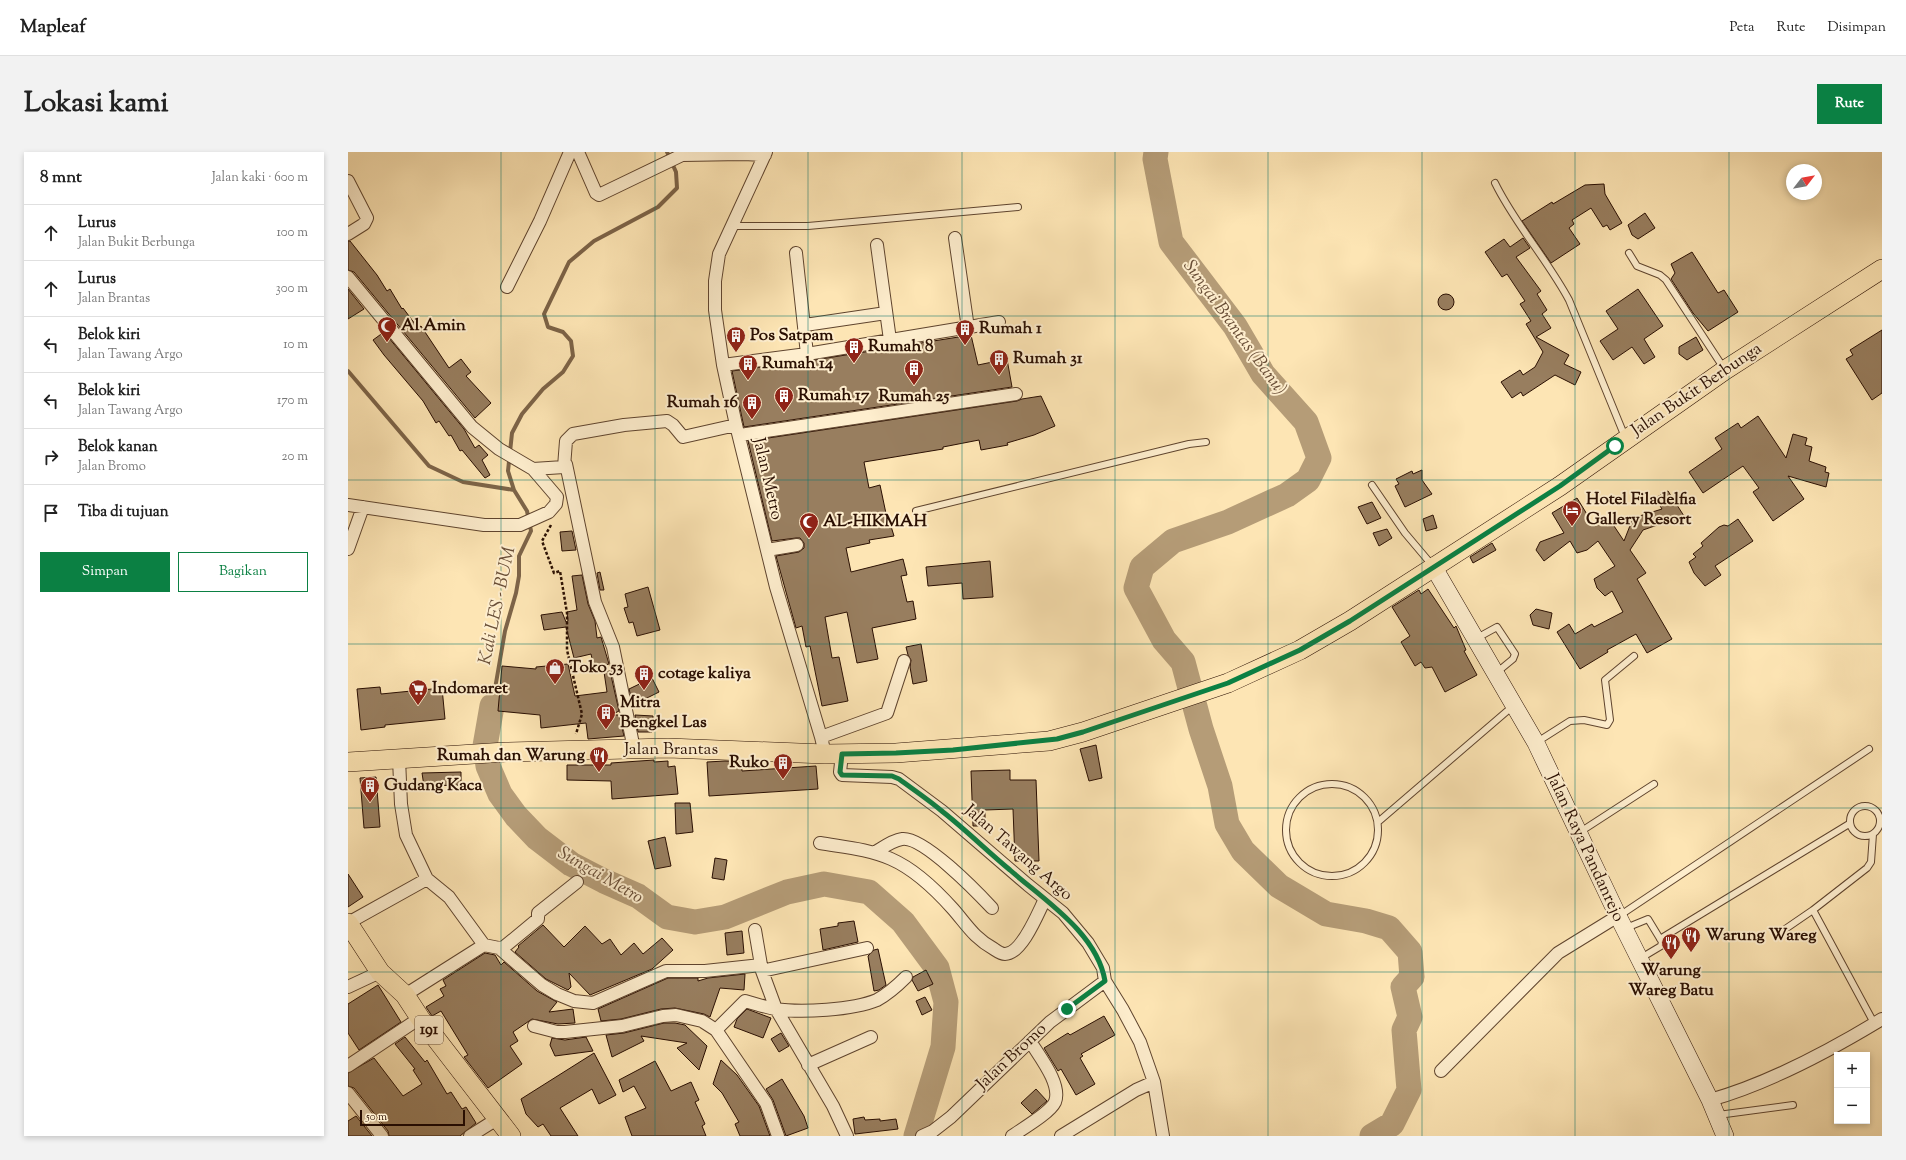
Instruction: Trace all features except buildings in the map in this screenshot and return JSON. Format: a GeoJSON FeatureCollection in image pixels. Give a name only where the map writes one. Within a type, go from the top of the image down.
{"type":"FeatureCollection","features":[{"type":"Feature","properties":{"kind":"main road","name":"Jalan Bukit Berbunga"},"geometry":{"type":"LineString","coordinates":[[1433,566],[1560,486],[1725,370],[1882,269]]}},
{"type":"Feature","properties":{"kind":"main road","name":"Jalan Raya Pandanrejo"},"geometry":{"type":"LineString","coordinates":[[1433,566],[1536,743],[1621,923],[1710,1100],[1725,1136]]}},
{"type":"Feature","properties":{"kind":"main road","name":"Jalan Brantas"},"geometry":{"type":"LineString","coordinates":[[348,762],[506,752],[668,748],[830,748],[896,753],[1049,741],[1071,736],[1228,683],[1300,650],[1350,621],[1433,566]]}},
{"type":"Feature","properties":{"kind":"main road","name":"191"},"geometry":{"type":"LineString","coordinates":[[348,923],[380,972],[405,995],[420,1018],[511,1136]]}},
{"type":"Feature","properties":{"kind":"street"},"geometry":{"type":"LineString","coordinates":[[507,288],[540,221],[570,152]]}},
{"type":"Feature","properties":{"kind":"street"},"geometry":{"type":"LineString","coordinates":[[578,152],[596,193],[599,195],[682,155],[766,154]]}},
{"type":"Feature","properties":{"kind":"street","name":"Jalan Metro"},"geometry":{"type":"LineString","coordinates":[[766,154],[738,211],[720,254],[715,281],[715,310],[723,365],[776,587],[830,748]]}},
{"type":"Feature","properties":{"kind":"street"},"geometry":{"type":"LineString","coordinates":[[348,181],[367,218],[364,224],[348,234]]}},
{"type":"Feature","properties":{"kind":"street"},"geometry":{"type":"LineString","coordinates":[[955,238],[968,328]]}},
{"type":"Feature","properties":{"kind":"street"},"geometry":{"type":"LineString","coordinates":[[877,245],[890,340]]}},
{"type":"Feature","properties":{"kind":"street"},"geometry":{"type":"LineString","coordinates":[[796,253],[807,354]]}},
{"type":"Feature","properties":{"kind":"street"},"geometry":{"type":"LineString","coordinates":[[348,277],[472,427],[501,450],[533,469],[557,498],[556,504],[549,512],[520,525],[484,525],[348,505]]}},
{"type":"Feature","properties":{"kind":"street"},"geometry":{"type":"LineString","coordinates":[[805,325],[886,313]]}},
{"type":"Feature","properties":{"kind":"street"},"geometry":{"type":"LineString","coordinates":[[723,365],[807,354],[999,322]]}},
{"type":"Feature","properties":{"kind":"street"},"geometry":{"type":"LineString","coordinates":[[634,749],[613,647],[596,602],[566,464],[566,441],[573,434],[624,425],[667,421],[673,424],[683,437],[1016,394]]}},
{"type":"Feature","properties":{"kind":"street"},"geometry":{"type":"LineString","coordinates":[[533,469],[562,468],[566,464]]}},
{"type":"Feature","properties":{"kind":"street"},"geometry":{"type":"LineString","coordinates":[[348,549],[363,507]]}},
{"type":"Feature","properties":{"kind":"street"},"geometry":{"type":"LineString","coordinates":[[767,550],[797,545]]}},
{"type":"Feature","properties":{"kind":"street"},"geometry":{"type":"LineString","coordinates":[[830,748],[887,713],[904,661]]}},
{"type":"Feature","properties":{"kind":"street","name":"Jalan Tawang Argo"},"geometry":{"type":"LineString","coordinates":[[830,748],[842,775],[892,776],[899,779],[942,811],[1045,900],[1063,913],[1088,943],[1103,968],[1105,981],[1124,1010],[1140,1042],[1154,1082],[1163,1136]]}},
{"type":"Feature","properties":{"kind":"street"},"geometry":{"type":"LineString","coordinates":[[399,759],[401,804],[406,835],[427,879],[449,897],[484,945],[499,948],[542,985],[557,994],[574,1001],[593,1003],[666,971],[705,971],[762,968],[867,948]]}},
{"type":"Feature","properties":{"kind":"street"},"geometry":{"type":"LineString","coordinates":[[874,853],[903,838],[912,840],[948,865],[992,908]]}},
{"type":"Feature","properties":{"kind":"street"},"geometry":{"type":"LineString","coordinates":[[820,843],[874,853],[892,859],[914,872],[952,908],[977,938],[1002,954],[1011,952],[1021,944],[1045,900]]}},
{"type":"Feature","properties":{"kind":"street"},"geometry":{"type":"LineString","coordinates":[[348,923],[427,879]]}},
{"type":"Feature","properties":{"kind":"street"},"geometry":{"type":"LineString","coordinates":[[499,948],[514,939],[538,919],[538,913],[578,882]]}},
{"type":"Feature","properties":{"kind":"street"},"geometry":{"type":"LineString","coordinates":[[1442,1071],[1558,953],[1621,923]]}},
{"type":"Feature","properties":{"kind":"street"},"geometry":{"type":"LineString","coordinates":[[755,930],[762,968],[776,1009],[833,1106],[847,1136]]}},
{"type":"Feature","properties":{"kind":"street"},"geometry":{"type":"LineString","coordinates":[[405,995],[484,945]]}},
{"type":"Feature","properties":{"kind":"street"},"geometry":{"type":"LineString","coordinates":[[348,987],[380,972]]}},
{"type":"Feature","properties":{"kind":"street"},"geometry":{"type":"LineString","coordinates":[[716,1030],[745,1001],[776,1009],[815,1010],[866,1004],[892,991],[906,977]]}},
{"type":"Feature","properties":{"kind":"street","name":"Jalan Bromo"},"geometry":{"type":"LineString","coordinates":[[927,1134],[951,1117],[1050,1022],[1105,981]]}},
{"type":"Feature","properties":{"kind":"street"},"geometry":{"type":"LineString","coordinates":[[534,1026],[557,1032],[565,1032],[622,1026],[663,1016],[676,1015],[702,1021],[716,1030],[766,1102],[778,1136]]}},
{"type":"Feature","properties":{"kind":"street"},"geometry":{"type":"LineString","coordinates":[[348,1066],[420,1018]]}},
{"type":"Feature","properties":{"kind":"street"},"geometry":{"type":"LineString","coordinates":[[1710,1100],[1741,1090],[1786,1070],[1878,1021]]}},
{"type":"Feature","properties":{"kind":"street"},"geometry":{"type":"LineString","coordinates":[[808,1065],[871,1037]]}},
{"type":"Feature","properties":{"kind":"street"},"geometry":{"type":"LineString","coordinates":[[1012,1136],[1043,1114],[1055,1103],[1055,1090],[1050,1073],[1030,1041]]}},
{"type":"Feature","properties":{"kind":"street"},"geometry":{"type":"LineString","coordinates":[[1060,1136],[1136,1090],[1154,1082]]}},
{"type":"Feature","properties":{"kind":"street"},"geometry":{"type":"LineString","coordinates":[[348,1093],[382,1136]]}},
{"type":"Feature","properties":{"kind":"street"},"geometry":{"type":"LineString","coordinates":[[470,1136],[497,1119]]}},
{"type":"Feature","properties":{"kind":"lane"},"geometry":{"type":"LineString","coordinates":[[1495,183],[1504,201],[1558,280],[1568,300],[1626,439]]}},
{"type":"Feature","properties":{"kind":"lane"},"geometry":{"type":"LineString","coordinates":[[732,226],[808,226],[1018,207]]}},
{"type":"Feature","properties":{"kind":"lane"},"geometry":{"type":"LineString","coordinates":[[1629,253],[1638,266],[1660,275],[1666,280],[1725,370]]}},
{"type":"Feature","properties":{"kind":"lane"},"geometry":{"type":"LineString","coordinates":[[916,511],[1189,444],[1206,442]]}},
{"type":"Feature","properties":{"kind":"lane"},"geometry":{"type":"LineString","coordinates":[[1372,485],[1405,533],[1433,566]]}},
{"type":"Feature","properties":{"kind":"lane"},"geometry":{"type":"LineString","coordinates":[[1476,639],[1497,627],[1515,654],[1513,660],[1496,673]]}},
{"type":"Feature","properties":{"kind":"lane"},"geometry":{"type":"LineString","coordinates":[[1536,743],[1570,721],[1584,720],[1607,725],[1610,720],[1605,680],[1634,656]]}},
{"type":"Feature","properties":{"kind":"lane"},"geometry":{"type":"LineString","coordinates":[[1378,822],[1372,807],[1362,795],[1348,787],[1332,784],[1317,786],[1303,794],[1293,806],[1287,821],[1287,838],[1293,853],[1303,865],[1316,873],[1332,876],[1348,873],[1362,865],[1372,853],[1378,838],[1378,822],[1515,705]]}},
{"type":"Feature","properties":{"kind":"lane"},"geometry":{"type":"LineString","coordinates":[[1621,923],[1869,749]]}},
{"type":"Feature","properties":{"kind":"lane"},"geometry":{"type":"LineString","coordinates":[[1579,833],[1654,784]]}},
{"type":"Feature","properties":{"kind":"lane"},"geometry":{"type":"LineString","coordinates":[[1868,805],[1875,808],[1881,823],[1873,834],[1866,836],[1859,835],[1852,831],[1849,824],[1850,816],[1854,809],[1860,806],[1868,805]]}},
{"type":"Feature","properties":{"kind":"lane"},"geometry":{"type":"LineString","coordinates":[[1660,939],[1849,824]]}},
{"type":"Feature","properties":{"kind":"lane"},"geometry":{"type":"LineString","coordinates":[[1778,934],[1813,910],[1867,868],[1871,862],[1873,834]]}},
{"type":"Feature","properties":{"kind":"lane"},"geometry":{"type":"LineString","coordinates":[[1813,910],[1878,1021]]}},
{"type":"Feature","properties":{"kind":"lane"},"geometry":{"type":"LineString","coordinates":[[1621,923],[1648,919],[1662,942],[1661,946],[1640,959]]}},
{"type":"Feature","properties":{"kind":"lane"},"geometry":{"type":"LineString","coordinates":[[1716,1116],[1793,1105]]}},
{"type":"Feature","properties":{"kind":"path"},"geometry":{"type":"LineString","coordinates":[[549,512],[553,521],[542,541],[554,573],[560,572],[567,613],[567,650],[582,714],[573,751]]}},
{"type":"Feature","properties":{"kind":"waterway"},"geometry":{"type":"LineString","coordinates":[[492,706],[505,631],[516,593],[519,576],[519,556],[531,531],[527,511],[514,490],[508,471],[512,433],[522,414],[543,389],[563,372],[573,356],[571,341],[563,332],[548,327],[544,314],[569,262],[594,241],[658,207],[677,188],[676,172],[667,152]]}},
{"type":"Feature","properties":{"kind":"waterway","name":"Sungai Brantas (Banu)"},"geometry":{"type":"LineString","coordinates":[[1156,152],[1155,159],[1171,242],[1235,326],[1263,374],[1306,422],[1319,458],[1308,480],[1287,495],[1228,522],[1173,541],[1142,567],[1136,588],[1164,640],[1183,662],[1201,729],[1220,786],[1227,824],[1243,851],[1279,886],[1326,914],[1366,921],[1389,928],[1410,952],[1412,977],[1403,987],[1410,1017],[1404,1030],[1409,1090],[1392,1124],[1372,1136]]}},
{"type":"Feature","properties":{"kind":"waterway","name":"Kali LES - BUM"},"geometry":{"type":"LineString","coordinates":[[348,371],[429,466],[463,482],[514,490]]}},
{"type":"Feature","properties":{"kind":"waterway","name":"Sungai Brantas (Banu)"},"geometry":{"type":"LineString","coordinates":[[492,706],[485,746],[488,766],[500,794],[516,816],[537,838],[571,864],[638,896],[667,917],[695,922],[725,917],[787,892],[824,884],[869,892],[903,922],[937,968],[946,1002],[943,1047],[916,1136]]}},
{"type":"Feature","properties":{"kind":"place","name":"Al Amin"},"geometry":{"type":"Point","coordinates":[387,343]}},
{"type":"Feature","properties":{"kind":"place","name":"Rumah 1"},"geometry":{"type":"Point","coordinates":[965,346]}},
{"type":"Feature","properties":{"kind":"place","name":"Pos Satpam"},"geometry":{"type":"Point","coordinates":[736,353]}},
{"type":"Feature","properties":{"kind":"place","name":"Rumah 8"},"geometry":{"type":"Point","coordinates":[854,364]}},
{"type":"Feature","properties":{"kind":"place","name":"Rumah 31"},"geometry":{"type":"Point","coordinates":[999,376]}},
{"type":"Feature","properties":{"kind":"place","name":"Rumah 14"},"geometry":{"type":"Point","coordinates":[748,381]}},
{"type":"Feature","properties":{"kind":"place","name":"Rumah 25"},"geometry":{"type":"Point","coordinates":[914,386]}},
{"type":"Feature","properties":{"kind":"place","name":"Rumah 17"},"geometry":{"type":"Point","coordinates":[784,413]}},
{"type":"Feature","properties":{"kind":"place","name":"Rumah 16"},"geometry":{"type":"Point","coordinates":[752,420]}},
{"type":"Feature","properties":{"kind":"place","name":"Hotel Filadelfia Gallery Resort"},"geometry":{"type":"Point","coordinates":[1572,527]}},
{"type":"Feature","properties":{"kind":"place","name":"AL-HIKMAH"},"geometry":{"type":"Point","coordinates":[809,539]}},
{"type":"Feature","properties":{"kind":"place","name":"Toko 53"},"geometry":{"type":"Point","coordinates":[555,685]}},
{"type":"Feature","properties":{"kind":"place","name":"cotage kaliya"},"geometry":{"type":"Point","coordinates":[644,691]}},
{"type":"Feature","properties":{"kind":"place","name":"Indomaret"},"geometry":{"type":"Point","coordinates":[418,706]}},
{"type":"Feature","properties":{"kind":"place","name":"Mitra Bengkel Las"},"geometry":{"type":"Point","coordinates":[606,730]}},
{"type":"Feature","properties":{"kind":"place","name":"Rumah dan Warung"},"geometry":{"type":"Point","coordinates":[599,773]}},
{"type":"Feature","properties":{"kind":"place","name":"Ruko"},"geometry":{"type":"Point","coordinates":[783,780]}},
{"type":"Feature","properties":{"kind":"place","name":"Gudang Kaca"},"geometry":{"type":"Point","coordinates":[370,803]}},
{"type":"Feature","properties":{"kind":"place","name":"Warung Wareg"},"geometry":{"type":"Point","coordinates":[1691,953]}},
{"type":"Feature","properties":{"kind":"place","name":"Warung Wareg Batu"},"geometry":{"type":"Point","coordinates":[1671,960]}},
{"type":"Feature","properties":{"kind":"route"},"geometry":{"type":"LineString","coordinates":[[1067,1009],[1105,981],[1103,968],[1096,955],[1063,913],[942,811],[899,779],[892,776],[844,776],[840,774],[842,754],[953,750],[1049,741],[1065,738],[1228,683],[1300,650],[1350,621],[1433,566],[1560,486],[1615,446]]}},
{"type":"Feature","properties":{"kind":"water label","name":"Sungai Metro"},"geometry":{"type":"Point","coordinates":[600,876]}}]}
